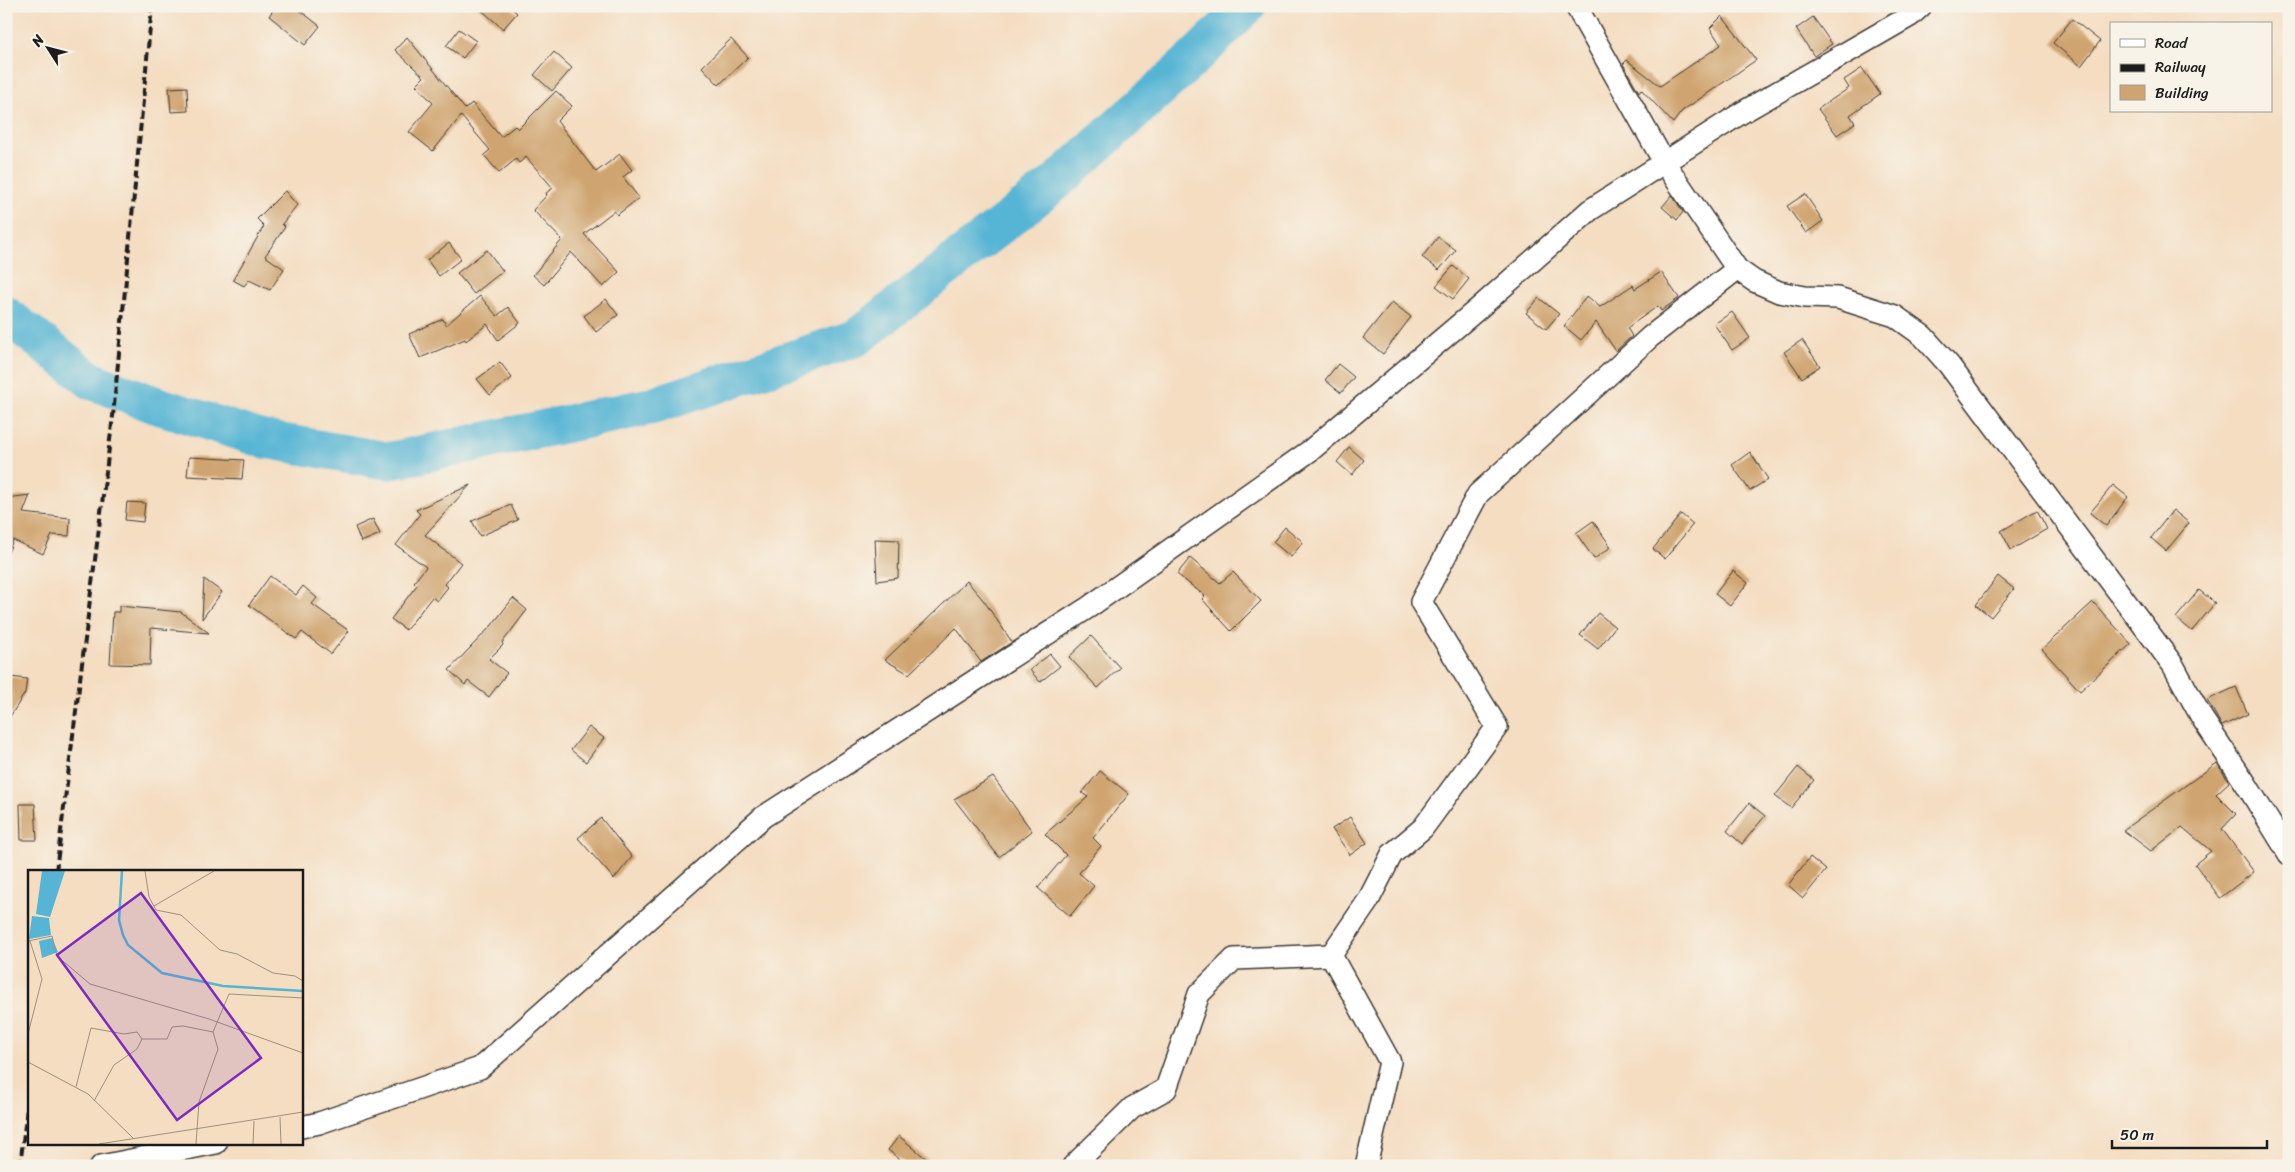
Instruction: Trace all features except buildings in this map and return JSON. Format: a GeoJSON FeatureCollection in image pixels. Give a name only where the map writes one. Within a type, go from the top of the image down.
{"type":"FeatureCollection","features":[{"type":"Feature","properties":{"kind":"street"},"geometry":{"type":"LineString","coordinates":[[1576,6],[1664,162],[1737,269],[1754,281],[1779,292],[1805,297],[1838,298],[1895,316],[1922,336],[1966,387],[2173,665],[2202,718],[2289,854]]}},
{"type":"Feature","properties":{"kind":"street"},"geometry":{"type":"LineString","coordinates":[[302,1126],[319,1123],[480,1068],[763,817],[1089,607],[1312,450],[1590,210],[1743,112],[1910,16],[1921,6]]}},
{"type":"Feature","properties":{"kind":"street"},"geometry":{"type":"LineString","coordinates":[[1331,955],[1368,901],[1392,854],[1423,828],[1496,727],[1421,602],[1478,494],[1650,337],[1737,269]]}},
{"type":"Feature","properties":{"kind":"street"},"geometry":{"type":"LineString","coordinates":[[1073,1166],[1132,1108],[1166,1089],[1199,994],[1234,959],[1331,955]]}},
{"type":"Feature","properties":{"kind":"street"},"geometry":{"type":"LineString","coordinates":[[1331,955],[1390,1062],[1366,1166]]}},
{"type":"Feature","properties":{"kind":"street"},"geometry":{"type":"LineString","coordinates":[[101,1166],[211,1144]]}},
{"type":"Feature","properties":{"kind":"waterway"},"geometry":{"type":"LineString","coordinates":[[6,315],[92,381],[156,405],[262,439],[389,461],[652,406],[856,338],[1054,184],[1195,57],[1247,6]]}},
{"type":"Feature","properties":{"kind":"railway"},"geometry":{"type":"LineString","coordinates":[[56,870],[113,416],[152,6]]}},
{"type":"Feature","properties":{"kind":"railway"},"geometry":{"type":"LineString","coordinates":[[20,1166],[28,1100]]}}]}
